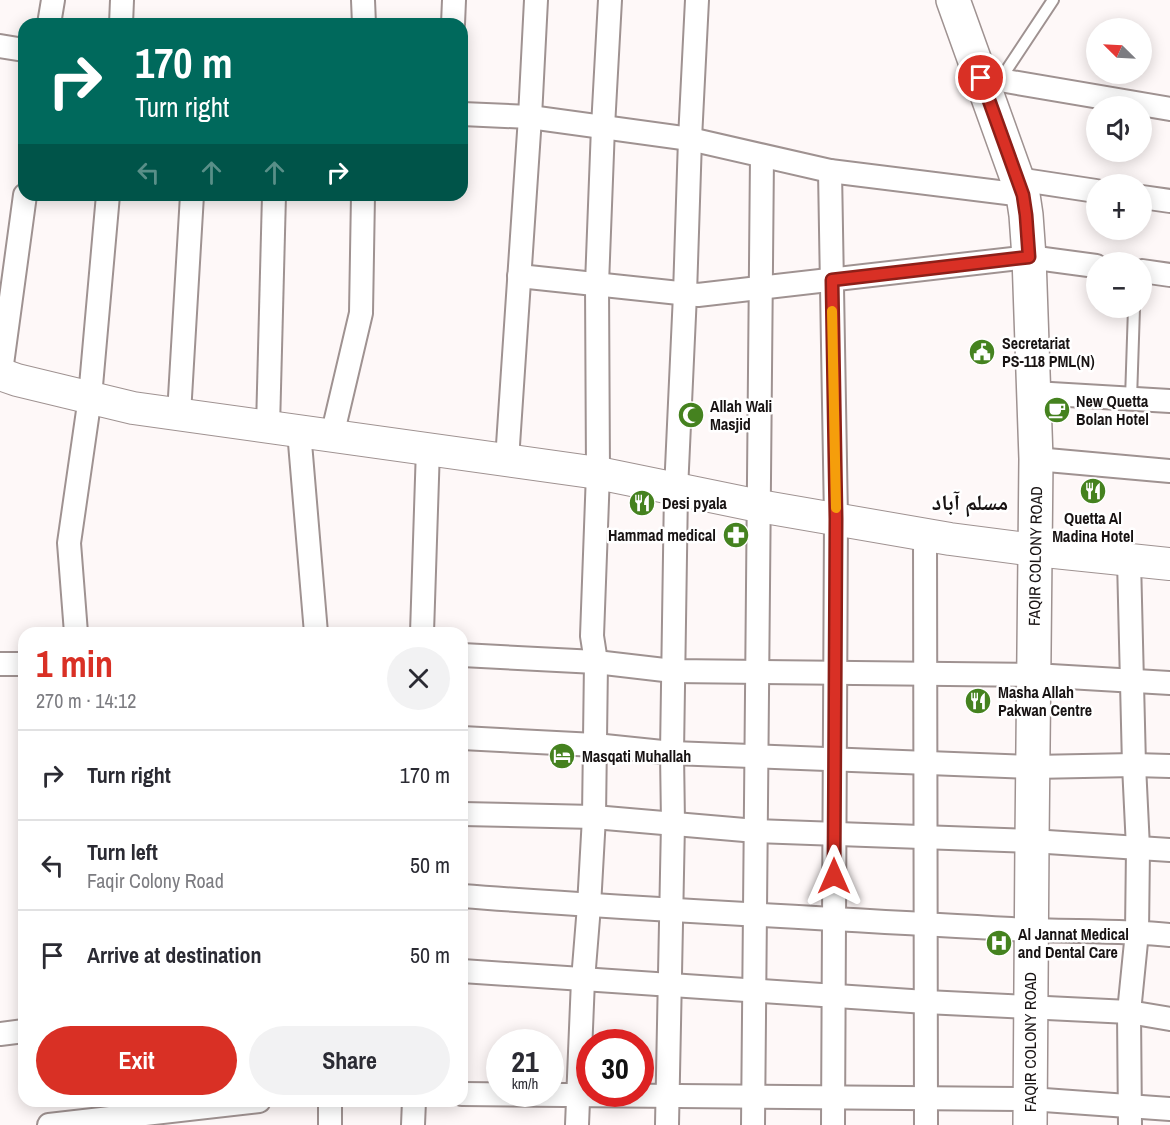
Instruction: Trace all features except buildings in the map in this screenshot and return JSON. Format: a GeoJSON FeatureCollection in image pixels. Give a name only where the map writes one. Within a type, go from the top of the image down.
{"type":"FeatureCollection","features":[{"type":"Feature","properties":{"kind":"main road","name":"FAQIR COLONY ROAD"},"geometry":{"type":"LineString","coordinates":[[952,0],[994,89],[1026,215],[1029,257],[1036,459],[1030,1112]]}},
{"type":"Feature","properties":{"kind":"main road"},"geometry":{"type":"LineString","coordinates":[[0,374],[133,408],[597,473],[759,506],[925,535],[1035,550],[1170,564]]}},
{"type":"Feature","properties":{"kind":"street"},"geometry":{"type":"LineString","coordinates":[[50,18],[52,0]]}},
{"type":"Feature","properties":{"kind":"street"},"geometry":{"type":"LineString","coordinates":[[121,18],[122,0]]}},
{"type":"Feature","properties":{"kind":"street"},"geometry":{"type":"LineString","coordinates":[[363,0],[363,18]]}},
{"type":"Feature","properties":{"kind":"street"},"geometry":{"type":"LineString","coordinates":[[453,18],[454,0]]}},
{"type":"Feature","properties":{"kind":"street"},"geometry":{"type":"LineString","coordinates":[[507,460],[536,0]]}},
{"type":"Feature","properties":{"kind":"street"},"geometry":{"type":"LineString","coordinates":[[580,1029],[594,817],[596,662],[592,636],[597,473],[597,284],[610,0]]}},
{"type":"Feature","properties":{"kind":"street"},"geometry":{"type":"LineString","coordinates":[[668,1125],[676,489],[697,0]]}},
{"type":"Feature","properties":{"kind":"street"},"geometry":{"type":"LineString","coordinates":[[0,46],[18,49]]}},
{"type":"Feature","properties":{"kind":"street"},"geometry":{"type":"LineString","coordinates":[[994,89],[1170,109]]}},
{"type":"Feature","properties":{"kind":"street"},"geometry":{"type":"LineString","coordinates":[[468,114],[530,117],[690,139],[830,171],[1020,187],[1086,190]]}},
{"type":"Feature","properties":{"kind":"street"},"geometry":{"type":"LineString","coordinates":[[753,1125],[762,156]]}},
{"type":"Feature","properties":{"kind":"street"},"geometry":{"type":"LineString","coordinates":[[830,171],[836,519],[833,1125]]}},
{"type":"Feature","properties":{"kind":"street"},"geometry":{"type":"LineString","coordinates":[[1152,198],[1170,201]]}},
{"type":"Feature","properties":{"kind":"street"},"geometry":{"type":"LineString","coordinates":[[0,379],[25,201]]}},
{"type":"Feature","properties":{"kind":"street"},"geometry":{"type":"LineString","coordinates":[[76,627],[69,543],[90,398],[107,201]]}},
{"type":"Feature","properties":{"kind":"street"},"geometry":{"type":"LineString","coordinates":[[179,414],[192,201]]}},
{"type":"Feature","properties":{"kind":"street"},"geometry":{"type":"LineString","coordinates":[[268,427],[274,201]]}},
{"type":"Feature","properties":{"kind":"street"},"geometry":{"type":"LineString","coordinates":[[332,436],[361,314],[363,201]]}},
{"type":"Feature","properties":{"kind":"street"},"geometry":{"type":"LineString","coordinates":[[519,276],[698,295],[1029,257],[1086,265]]}},
{"type":"Feature","properties":{"kind":"street"},"geometry":{"type":"LineString","coordinates":[[1152,272],[1170,275]]}},
{"type":"Feature","properties":{"kind":"street"},"geometry":{"type":"LineString","coordinates":[[1034,393],[1170,401]]}},
{"type":"Feature","properties":{"kind":"street"},"geometry":{"type":"LineString","coordinates":[[299,431],[315,627]]}},
{"type":"Feature","properties":{"kind":"street"},"geometry":{"type":"LineString","coordinates":[[422,627],[428,448]]}},
{"type":"Feature","properties":{"kind":"street"},"geometry":{"type":"LineString","coordinates":[[1036,459],[1170,471]]}},
{"type":"Feature","properties":{"kind":"street"},"geometry":{"type":"LineString","coordinates":[[925,535],[926,1125]]}},
{"type":"Feature","properties":{"kind":"street"},"geometry":{"type":"LineString","coordinates":[[1129,560],[1138,848],[1137,932],[1129,1012],[1130,1116]]}},
{"type":"Feature","properties":{"kind":"street"},"geometry":{"type":"LineString","coordinates":[[468,655],[596,662],[673,671],[1034,675],[1170,683]]}},
{"type":"Feature","properties":{"kind":"street"},"geometry":{"type":"LineString","coordinates":[[0,664],[18,664]]}},
{"type":"Feature","properties":{"kind":"street"},"geometry":{"type":"LineString","coordinates":[[468,738],[595,745],[672,753],[925,763],[1033,767],[1170,766]]}},
{"type":"Feature","properties":{"kind":"street"},"geometry":{"type":"LineString","coordinates":[[468,814],[594,817],[756,831],[1032,841],[1170,850]]}},
{"type":"Feature","properties":{"kind":"street"},"geometry":{"type":"LineString","coordinates":[[468,896],[590,906],[1031,930],[1137,932],[1170,935]]}},
{"type":"Feature","properties":{"kind":"street"},"geometry":{"type":"LineString","coordinates":[[468,971],[926,1002],[1129,1012],[1170,1019]]}},
{"type":"Feature","properties":{"kind":"street"},"geometry":{"type":"LineString","coordinates":[[0,1034],[18,1032]]}},
{"type":"Feature","properties":{"kind":"street"},"geometry":{"type":"LineString","coordinates":[[468,1094],[576,1095]]}},
{"type":"Feature","properties":{"kind":"street"},"geometry":{"type":"LineString","coordinates":[[654,1095],[926,1098],[1030,1112],[1130,1116],[1170,1109]]}},
{"type":"Feature","properties":{"kind":"street"},"geometry":{"type":"LineString","coordinates":[[49,1125],[206,1107]]}},
{"type":"Feature","properties":{"kind":"street"},"geometry":{"type":"LineString","coordinates":[[330,1107],[330,1125]]}},
{"type":"Feature","properties":{"kind":"street"},"geometry":{"type":"LineString","coordinates":[[413,1125],[414,1107]]}},
{"type":"Feature","properties":{"kind":"street"},"geometry":{"type":"LineString","coordinates":[[577,1107],[577,1125]]}},
{"type":"Feature","properties":{"kind":"lane"},"geometry":{"type":"LineString","coordinates":[[994,89],[1053,0]]}},
{"type":"Feature","properties":{"kind":"lane"},"geometry":{"type":"LineString","coordinates":[[1131,399],[1134,318]]}},
{"type":"Feature","properties":{"kind":"slow traffic"},"geometry":{"type":"LineString","coordinates":[[832,311],[836,508]]}},
{"type":"Feature","properties":{"kind":"place","name":"Secretariat PS-118 PML(N)"},"geometry":{"type":"Point","coordinates":[982,352]}},
{"type":"Feature","properties":{"kind":"place","name":"New Quetta Bolan Hotel"},"geometry":{"type":"Point","coordinates":[1057,410]}},
{"type":"Feature","properties":{"kind":"place","name":"Allah Wali Masjid"},"geometry":{"type":"Point","coordinates":[691,415]}},
{"type":"Feature","properties":{"kind":"place","name":"Quetta Al Madina Hotel"},"geometry":{"type":"Point","coordinates":[1093,491]}},
{"type":"Feature","properties":{"kind":"place","name":"Desi pyala"},"geometry":{"type":"Point","coordinates":[642,503]}},
{"type":"Feature","properties":{"kind":"place","name":"Hammad medical"},"geometry":{"type":"Point","coordinates":[736,535]}},
{"type":"Feature","properties":{"kind":"place","name":"Masha Allah Pakwan Centre"},"geometry":{"type":"Point","coordinates":[978,701]}},
{"type":"Feature","properties":{"kind":"place","name":"Masqati Muhallah"},"geometry":{"type":"Point","coordinates":[562,756]}},
{"type":"Feature","properties":{"kind":"place","name":"Al Jannat Medical and Dental Care"},"geometry":{"type":"Point","coordinates":[999,943]}},
{"type":"Feature","properties":{"kind":"district","name":"مسلم آباد"},"geometry":{"type":"Point","coordinates":[970,502]}},
{"type":"Feature","properties":{"kind":"route"},"geometry":{"type":"LineString","coordinates":[[834,876],[836,519],[832,280],[1029,257],[1023,195],[981,78]]}}]}
